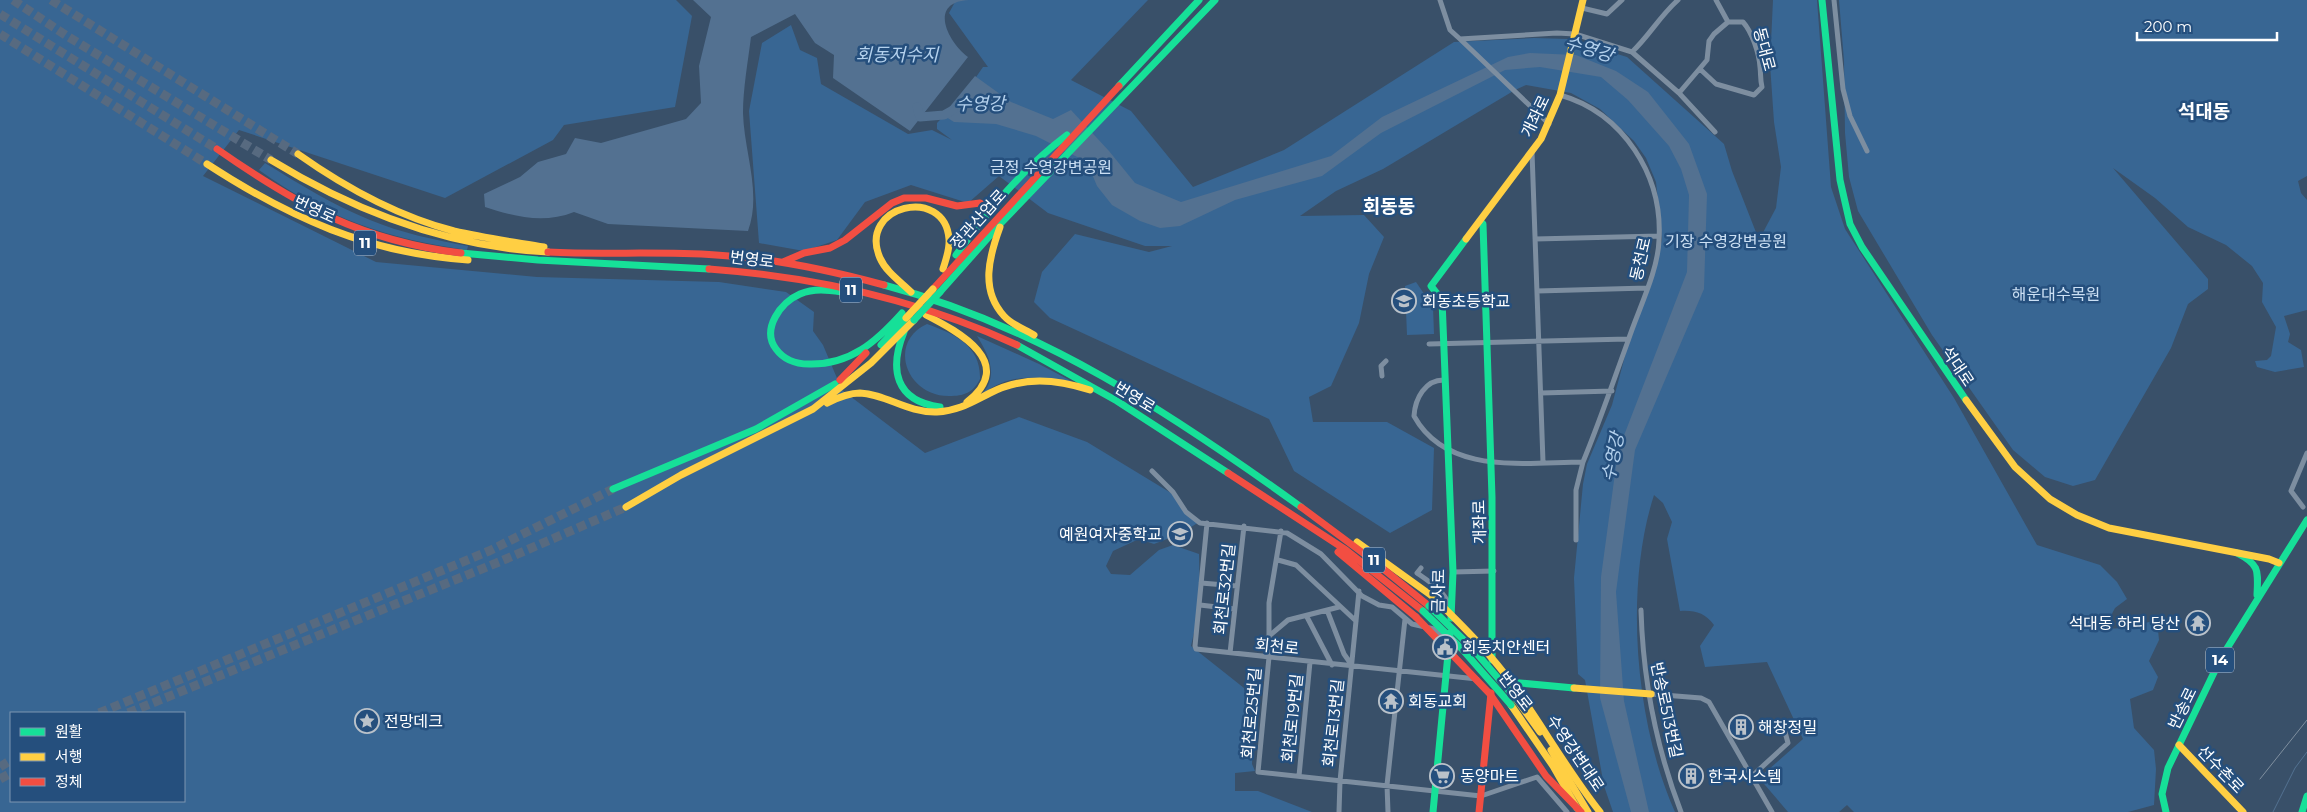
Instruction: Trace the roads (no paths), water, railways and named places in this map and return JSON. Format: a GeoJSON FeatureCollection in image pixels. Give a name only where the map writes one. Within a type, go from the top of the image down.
{"type":"FeatureCollection","features":[{"type":"Feature","properties":{"kind":"main road","name":"정관산업로"},"geometry":{"type":"LineString","coordinates":[[930,288],[1000,220],[1091,116],[1199,0]]}},
{"type":"Feature","properties":{"kind":"main road"},"geometry":{"type":"LineString","coordinates":[[867,293],[812,290],[788,299],[772,320],[771,334],[775,348],[783,358],[795,363],[818,365],[841,363],[858,354],[940,292],[1000,220],[1167,51],[1214,0]]}},
{"type":"Feature","properties":{"kind":"main road","name":"석대로"},"geometry":{"type":"LineString","coordinates":[[1822,0],[1840,180],[1850,224],[1862,247],[1993,441],[2029,485],[2075,516],[2109,528],[2269,559],[2279,563]]}},
{"type":"Feature","properties":{"kind":"main road","name":"개좌로"},"geometry":{"type":"LineString","coordinates":[[1479,812],[1492,680],[1494,571],[1488,342],[1483,224],[1480,221],[1532,152],[1549,124],[1560,94],[1582,4]]}},
{"type":"Feature","properties":{"kind":"main road"},"geometry":{"type":"LineString","coordinates":[[614,489],[756,429],[825,391],[840,380],[866,359],[908,317],[943,269],[962,248],[991,207],[1051,147],[1091,116]]}},
{"type":"Feature","properties":{"kind":"main road","name":"번영로"},"geometry":{"type":"LineString","coordinates":[[217,149],[296,201],[365,233],[436,251],[541,261]]}},
{"type":"Feature","properties":{"kind":"main road","name":"번영로"},"geometry":{"type":"LineString","coordinates":[[298,154],[351,189],[414,219],[484,238],[576,251]]}},
{"type":"Feature","properties":{"kind":"main road","name":"번영로"},"geometry":{"type":"LineString","coordinates":[[271,160],[306,182],[354,207],[422,230],[467,242],[531,251],[693,254],[783,262],[912,292],[1000,325],[1065,354],[1196,432],[1399,579],[1426,608]]}},
{"type":"Feature","properties":{"kind":"main road","name":"번영로"},"geometry":{"type":"LineString","coordinates":[[207,164],[255,195],[299,218],[377,246],[444,259],[541,261],[718,269],[813,281],[867,293],[944,316],[1008,341],[1042,357],[1160,428],[1361,561],[1426,608],[1472,648],[1514,703],[1539,730],[1588,812]]}},
{"type":"Feature","properties":{"kind":"main road"},"geometry":{"type":"LineString","coordinates":[[783,262],[804,253],[830,248],[845,240],[892,203],[904,198],[926,198],[957,206],[980,203],[991,207]]}},
{"type":"Feature","properties":{"kind":"main road"},"geometry":{"type":"LineString","coordinates":[[912,292],[885,266],[879,256],[876,244],[878,233],[882,222],[891,213],[901,207],[913,205],[925,207],[936,213],[944,222],[949,233],[950,246],[943,269]]}},
{"type":"Feature","properties":{"kind":"main road"},"geometry":{"type":"LineString","coordinates":[[1000,220],[988,268],[991,287],[998,306],[1009,320],[1065,354]]}},
{"type":"Feature","properties":{"kind":"main road","name":"금사로"},"geometry":{"type":"LineString","coordinates":[[1433,812],[1444,677],[1452,610],[1453,572],[1442,300],[1431,286],[1480,221]]}},
{"type":"Feature","properties":{"kind":"main road"},"geometry":{"type":"LineString","coordinates":[[908,306],[965,336],[979,349],[983,356],[986,376],[979,392],[963,404],[950,407],[926,405],[913,398],[900,384],[895,371],[896,354],[908,317]]}},
{"type":"Feature","properties":{"kind":"main road"},"geometry":{"type":"LineString","coordinates":[[812,409],[871,363],[906,328]]}},
{"type":"Feature","properties":{"kind":"main road"},"geometry":{"type":"LineString","coordinates":[[840,380],[885,333]]}},
{"type":"Feature","properties":{"kind":"main road"},"geometry":{"type":"LineString","coordinates":[[626,507],[681,476],[812,409],[854,393],[871,394],[915,410],[949,411],[968,407],[990,394],[1013,384],[1034,380],[1057,380],[1106,396]]}},
{"type":"Feature","properties":{"kind":"main road","name":"수영강변대로"},"geometry":{"type":"LineString","coordinates":[[1317,518],[1372,550],[1432,596],[1482,648],[1515,688],[1586,795],[1600,812]]}},
{"type":"Feature","properties":{"kind":"main road","name":"반송로"},"geometry":{"type":"LineString","coordinates":[[2166,812],[2162,794],[2168,768],[2221,658],[2307,520]]}},
{"type":"Feature","properties":{"kind":"main road"},"geometry":{"type":"LineString","coordinates":[[1310,527],[1414,620],[1488,692],[1549,779],[1580,812]]}},
{"type":"Feature","properties":{"kind":"main road"},"geometry":{"type":"LineString","coordinates":[[2237,554],[2252,561],[2258,570],[2260,579],[2255,602]]}},
{"type":"Feature","properties":{"kind":"main road"},"geometry":{"type":"LineString","coordinates":[[1492,680],[1651,694]]}},
{"type":"Feature","properties":{"kind":"main road"},"geometry":{"type":"LineString","coordinates":[[1490,702],[1507,682]]}},
{"type":"Feature","properties":{"kind":"main road","name":"번영로"},"geometry":{"type":"LineString","coordinates":[[1514,703],[1580,812]]}},
{"type":"Feature","properties":{"kind":"main road","name":"선수촌로"},"geometry":{"type":"LineString","coordinates":[[2179,746],[2243,812]]}},
{"type":"Feature","properties":{"kind":"main road"},"geometry":{"type":"LineString","coordinates":[[2302,812],[2307,796]]}},
{"type":"Feature","properties":{"kind":"street"},"geometry":{"type":"LineString","coordinates":[[1440,0],[1450,30],[1549,124]]}},
{"type":"Feature","properties":{"kind":"street","name":"개좌로"},"geometry":{"type":"LineString","coordinates":[[1582,4],[1607,14],[1622,0]]}},
{"type":"Feature","properties":{"kind":"street"},"geometry":{"type":"LineString","coordinates":[[1632,52],[1649,36],[1661,15],[1678,0]]}},
{"type":"Feature","properties":{"kind":"street","name":"동대로"},"geometry":{"type":"LineString","coordinates":[[1716,0],[1728,22]]}},
{"type":"Feature","properties":{"kind":"street"},"geometry":{"type":"LineString","coordinates":[[1834,0],[1843,89],[1850,116],[1867,151]]}},
{"type":"Feature","properties":{"kind":"street","name":"동대로"},"geometry":{"type":"LineString","coordinates":[[1679,93],[1708,60],[1709,41],[1728,22],[1743,22],[1749,29],[1760,68],[1758,76],[1762,87],[1754,95],[1716,84],[1701,70]]}},
{"type":"Feature","properties":{"kind":"street"},"geometry":{"type":"LineString","coordinates":[[1460,39],[1527,33],[1574,38],[1632,52],[1679,93],[1714,132]]}},
{"type":"Feature","properties":{"kind":"street","name":"동천로"},"geometry":{"type":"LineString","coordinates":[[1560,94],[1574,99],[1604,116],[1637,151],[1652,184],[1659,236],[1656,259],[1612,391],[1583,462],[1576,490],[1576,540]]}},
{"type":"Feature","properties":{"kind":"street"},"geometry":{"type":"LineString","coordinates":[[1532,152],[1543,462]]}},
{"type":"Feature","properties":{"kind":"street"},"geometry":{"type":"LineString","coordinates":[[1535,239],[1659,236]]}},
{"type":"Feature","properties":{"kind":"street"},"geometry":{"type":"LineString","coordinates":[[1537,291],[1646,288]]}},
{"type":"Feature","properties":{"kind":"street"},"geometry":{"type":"LineString","coordinates":[[1429,344],[1628,339]]}},
{"type":"Feature","properties":{"kind":"street"},"geometry":{"type":"LineString","coordinates":[[1382,376],[1382,366],[1386,361]]}},
{"type":"Feature","properties":{"kind":"street"},"geometry":{"type":"LineString","coordinates":[[1445,380],[1436,382],[1421,392],[1416,399],[1414,416],[1431,438],[1447,451],[1492,463],[1583,462]]}},
{"type":"Feature","properties":{"kind":"street"},"geometry":{"type":"LineString","coordinates":[[1540,393],[1612,391]]}},
{"type":"Feature","properties":{"kind":"street"},"geometry":{"type":"LineString","coordinates":[[2303,507],[2291,491],[2307,453]]}},
{"type":"Feature","properties":{"kind":"street"},"geometry":{"type":"LineString","coordinates":[[1152,471],[1173,492],[1186,512],[1200,523],[1281,531],[1320,554],[1371,602],[1392,607],[1405,619],[1414,620],[1434,629],[1449,642]]}},
{"type":"Feature","properties":{"kind":"street","name":"회천로"},"geometry":{"type":"LineString","coordinates":[[1207,523],[1196,649],[1444,677],[1492,680]]}},
{"type":"Feature","properties":{"kind":"street","name":"회천로32번길"},"geometry":{"type":"LineString","coordinates":[[1230,653],[1244,526]]}},
{"type":"Feature","properties":{"kind":"street","name":"회천로25번길"},"geometry":{"type":"LineString","coordinates":[[1258,772],[1269,657],[1269,603],[1278,560],[1281,531]]}},
{"type":"Feature","properties":{"kind":"street"},"geometry":{"type":"LineString","coordinates":[[1278,560],[1296,565],[1356,621]]}},
{"type":"Feature","properties":{"kind":"street"},"geometry":{"type":"LineString","coordinates":[[1421,568],[1417,573],[1432,583],[1447,599],[1452,610],[1434,629]]}},
{"type":"Feature","properties":{"kind":"street"},"geometry":{"type":"LineString","coordinates":[[1453,572],[1494,571]]}},
{"type":"Feature","properties":{"kind":"street"},"geometry":{"type":"LineString","coordinates":[[1201,583],[1237,586]]}},
{"type":"Feature","properties":{"kind":"street","name":"회천로13번길"},"geometry":{"type":"LineString","coordinates":[[1339,812],[1340,780],[1359,591]]}},
{"type":"Feature","properties":{"kind":"street"},"geometry":{"type":"LineString","coordinates":[[1200,605],[1234,609]]}},
{"type":"Feature","properties":{"kind":"street"},"geometry":{"type":"LineString","coordinates":[[1268,637],[1288,620],[1307,617],[1315,612],[1339,606]]}},
{"type":"Feature","properties":{"kind":"street"},"geometry":{"type":"LineString","coordinates":[[1327,610],[1344,654],[1351,665]]}},
{"type":"Feature","properties":{"kind":"street","name":"반송로513번길"},"geometry":{"type":"LineString","coordinates":[[1640,610],[1642,657],[1655,730],[1681,812]]}},
{"type":"Feature","properties":{"kind":"street"},"geometry":{"type":"LineString","coordinates":[[1307,617],[1332,665]]}},
{"type":"Feature","properties":{"kind":"street"},"geometry":{"type":"LineString","coordinates":[[1388,812],[1387,785],[1405,619]]}},
{"type":"Feature","properties":{"kind":"street","name":"회천로19번길"},"geometry":{"type":"LineString","coordinates":[[1299,776],[1310,662]]}},
{"type":"Feature","properties":{"kind":"street","name":"반송로513번길"},"geometry":{"type":"LineString","coordinates":[[1651,694],[1701,698],[1709,702],[1772,812]]}},
{"type":"Feature","properties":{"kind":"street"},"geometry":{"type":"LineString","coordinates":[[1751,777],[1788,743],[1785,732]]}},
{"type":"Feature","properties":{"kind":"street","name":"회천로13번길"},"geometry":{"type":"LineString","coordinates":[[1258,772],[1340,780]]}},
{"type":"Feature","properties":{"kind":"street"},"geometry":{"type":"LineString","coordinates":[[1340,780],[1481,796],[1537,777],[1567,812]]}},
{"type":"Feature","properties":{"kind":"water","name":"회동저수지"},"geometry":{"type":"Polygon","coordinates":[[[693,0],[969,0],[956,2],[945,15],[948,32],[960,50],[968,57],[910,131],[833,78],[834,55],[815,43],[795,14],[751,37],[743,113],[753,187],[752,217],[748,231],[608,224],[574,212],[552,218],[530,218],[507,214],[485,207],[484,194],[520,177],[538,162],[566,154],[575,138],[601,143],[686,119],[701,103],[699,66],[711,17],[693,0]]]}},
{"type":"Feature","properties":{"kind":"water","name":"수영강"},"geometry":{"type":"Polygon","coordinates":[[[1530,53],[1576,55],[1616,71],[1648,92],[1689,144],[1707,194],[1704,289],[1635,450],[1616,592],[1624,701],[1649,812],[1631,812],[1600,698],[1601,577],[1618,451],[1687,272],[1689,195],[1681,169],[1669,146],[1628,100],[1601,77],[1540,67],[1505,70],[1381,133],[1322,176],[1235,200],[1180,226],[1160,228],[1140,221],[1112,205],[1097,186],[1087,162],[1036,136],[996,124],[954,122],[943,115],[975,76],[1011,102],[1053,119],[1071,110],[1109,151],[1135,183],[1181,202],[1331,156],[1382,117],[1508,57],[1530,53]]]}},
{"type":"Feature","properties":{"kind":"waterway","name":"수영강"},"geometry":{"type":"LineString","coordinates":[[917,107],[920,117],[944,115],[953,110]]}},
{"type":"Feature","properties":{"kind":"waterway"},"geometry":{"type":"LineString","coordinates":[[2273,812],[2295,768],[2307,752]]}},
{"type":"Feature","properties":{"kind":"tunnel"},"geometry":{"type":"LineString","coordinates":[[13,0],[67,36],[271,160]]}},
{"type":"Feature","properties":{"kind":"tunnel"},"geometry":{"type":"LineString","coordinates":[[51,0],[298,154]]}},
{"type":"Feature","properties":{"kind":"tunnel"},"geometry":{"type":"LineString","coordinates":[[0,14],[217,149]]}},
{"type":"Feature","properties":{"kind":"tunnel"},"geometry":{"type":"LineString","coordinates":[[0,34],[207,164]]}},
{"type":"Feature","properties":{"kind":"tunnel"},"geometry":{"type":"LineString","coordinates":[[101,712],[489,551],[613,489]]}},
{"type":"Feature","properties":{"kind":"tunnel"},"geometry":{"type":"LineString","coordinates":[[130,712],[499,562],[626,507]]}},
{"type":"Feature","properties":{"kind":"tunnel"},"geometry":{"type":"LineString","coordinates":[[0,767],[10,761]]}},
{"type":"Feature","properties":{"kind":"tunnel"},"geometry":{"type":"LineString","coordinates":[[0,779],[10,774]]}},
{"type":"Feature","properties":{"kind":"tram line"},"geometry":{"type":"LineString","coordinates":[[2260,779],[2307,720]]}},
{"type":"Feature","properties":{"kind":"place","name":"회동초등학교"},"geometry":{"type":"Point","coordinates":[1404,301]}},
{"type":"Feature","properties":{"kind":"place","name":"예원여자중학교"},"geometry":{"type":"Point","coordinates":[1180,534]}},
{"type":"Feature","properties":{"kind":"place","name":"석대동 하리 당산"},"geometry":{"type":"Point","coordinates":[2198,623]}},
{"type":"Feature","properties":{"kind":"place","name":"회동치안센터"},"geometry":{"type":"Point","coordinates":[1445,647]}},
{"type":"Feature","properties":{"kind":"place","name":"회동교회"},"geometry":{"type":"Point","coordinates":[1391,701]}},
{"type":"Feature","properties":{"kind":"place","name":"전망데크"},"geometry":{"type":"Point","coordinates":[367,721]}},
{"type":"Feature","properties":{"kind":"place","name":"해창정밀"},"geometry":{"type":"Point","coordinates":[1741,727]}},
{"type":"Feature","properties":{"kind":"place","name":"동양마트"},"geometry":{"type":"Point","coordinates":[1442,776]}},
{"type":"Feature","properties":{"kind":"place","name":"한국시스템"},"geometry":{"type":"Point","coordinates":[1691,776]}},
{"type":"Feature","properties":{"kind":"district","name":"석대동"},"geometry":{"type":"Point","coordinates":[2204,111]}},
{"type":"Feature","properties":{"kind":"district","name":"회동동"},"geometry":{"type":"Point","coordinates":[1389,206]}},
{"type":"Feature","properties":{"kind":"park label","name":"금정 수영강변공원"},"geometry":{"type":"Point","coordinates":[1051,167]}},
{"type":"Feature","properties":{"kind":"park label","name":"기장 수영강변공원"},"geometry":{"type":"Point","coordinates":[1726,241]}},
{"type":"Feature","properties":{"kind":"park label","name":"해운대수목원"},"geometry":{"type":"Point","coordinates":[2056,294]}}]}
